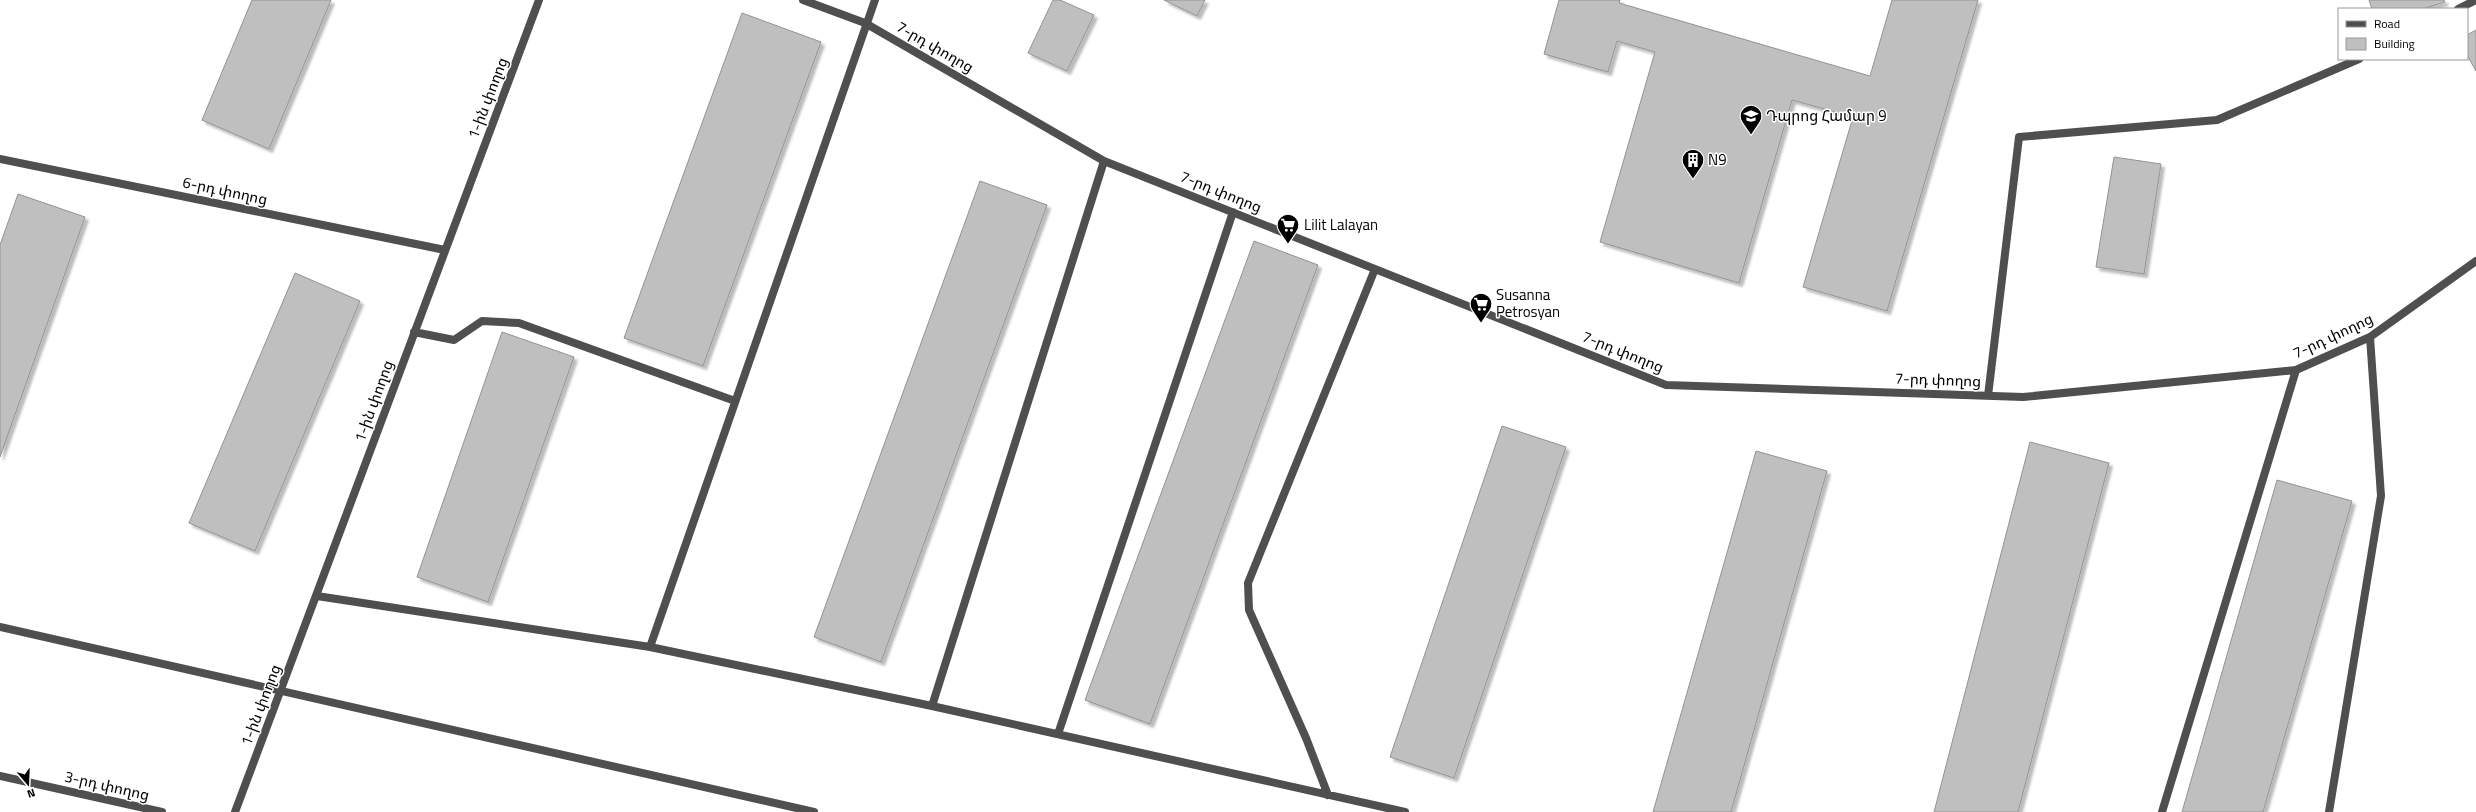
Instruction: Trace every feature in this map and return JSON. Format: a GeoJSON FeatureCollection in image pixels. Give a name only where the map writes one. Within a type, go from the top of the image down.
{"type":"FeatureCollection","features":[{"type":"Feature","properties":{"kind":"street","name":"1-ին փողոց"},"geometry":{"type":"LineString","coordinates":[[235,812],[282,690],[414,332],[539,0]]}},
{"type":"Feature","properties":{"kind":"street","name":"7-րդ փողոց"},"geometry":{"type":"LineString","coordinates":[[803,0],[865,24],[1104,161],[1666,385],[2023,397],[2296,370],[2370,337],[2476,261]]}},
{"type":"Feature","properties":{"kind":"street"},"geometry":{"type":"LineString","coordinates":[[650,647],[874,0]]}},
{"type":"Feature","properties":{"kind":"street"},"geometry":{"type":"LineString","coordinates":[[2460,8],[2476,0]]}},
{"type":"Feature","properties":{"kind":"street"},"geometry":{"type":"LineString","coordinates":[[1988,396],[2018,137],[2217,120],[2357,60]]}},
{"type":"Feature","properties":{"kind":"street","name":"6-րդ փողոց"},"geometry":{"type":"LineString","coordinates":[[0,159],[445,250]]}},
{"type":"Feature","properties":{"kind":"street"},"geometry":{"type":"LineString","coordinates":[[932,706],[1104,161]]}},
{"type":"Feature","properties":{"kind":"street"},"geometry":{"type":"LineString","coordinates":[[1058,734],[1233,212]]}},
{"type":"Feature","properties":{"kind":"street"},"geometry":{"type":"LineString","coordinates":[[1328,795],[1306,738],[1250,610],[1248,583],[1375,269]]}},
{"type":"Feature","properties":{"kind":"street"},"geometry":{"type":"LineString","coordinates":[[414,332],[454,340],[482,321],[519,323],[735,401]]}},
{"type":"Feature","properties":{"kind":"street"},"geometry":{"type":"LineString","coordinates":[[2329,812],[2381,496],[2370,337]]}},
{"type":"Feature","properties":{"kind":"street"},"geometry":{"type":"LineString","coordinates":[[2162,812],[2296,370]]}},
{"type":"Feature","properties":{"kind":"street"},"geometry":{"type":"LineString","coordinates":[[317,596],[650,647],[932,706],[1405,812]]}},
{"type":"Feature","properties":{"kind":"street"},"geometry":{"type":"LineString","coordinates":[[0,627],[814,812]]}},
{"type":"Feature","properties":{"kind":"street","name":"3-րդ փողոց"},"geometry":{"type":"LineString","coordinates":[[0,776],[162,812]]}},
{"type":"Feature","properties":{"kind":"building"},"geometry":{"type":"Polygon","coordinates":[[[252,0],[331,0],[269,149],[202,120],[252,0]]]}},
{"type":"Feature","properties":{"kind":"building"},"geometry":{"type":"Polygon","coordinates":[[[1053,0],[1060,0],[1094,15],[1067,71],[1028,53],[1053,0]]]}},
{"type":"Feature","properties":{"kind":"building"},"geometry":{"type":"Polygon","coordinates":[[[1164,0],[1205,0],[1197,16],[1164,0]]]}},
{"type":"Feature","properties":{"kind":"building","name":"N9"},"geometry":{"type":"Polygon","coordinates":[[[1559,0],[1620,0],[1619,3],[1870,76],[1892,0],[1978,0],[1887,311],[1803,287],[1853,117],[1792,100],[1739,283],[1600,242],[1655,52],[1617,41],[1608,72],[1544,54],[1559,0]]]}},
{"type":"Feature","properties":{"kind":"building"},"geometry":{"type":"Polygon","coordinates":[[[2369,0],[2444,0],[2445,2],[2425,8],[2372,8],[2369,0]]]}},
{"type":"Feature","properties":{"kind":"building"},"geometry":{"type":"Polygon","coordinates":[[[742,13],[821,42],[703,366],[624,338],[742,13]]]}},
{"type":"Feature","properties":{"kind":"building"},"geometry":{"type":"Polygon","coordinates":[[[2476,30],[2476,71],[2468,57],[2468,34],[2476,30]]]}},
{"type":"Feature","properties":{"kind":"building"},"geometry":{"type":"Polygon","coordinates":[[[2114,157],[2161,164],[2144,274],[2096,267],[2114,157]]]}},
{"type":"Feature","properties":{"kind":"building"},"geometry":{"type":"Polygon","coordinates":[[[980,181],[1047,205],[881,662],[814,637],[980,181]]]}},
{"type":"Feature","properties":{"kind":"building"},"geometry":{"type":"Polygon","coordinates":[[[18,194],[85,217],[0,457],[0,245],[18,194]]]}},
{"type":"Feature","properties":{"kind":"building"},"geometry":{"type":"Polygon","coordinates":[[[1254,241],[1318,265],[1150,724],[1085,700],[1254,241]]]}},
{"type":"Feature","properties":{"kind":"building"},"geometry":{"type":"Polygon","coordinates":[[[295,273],[360,301],[255,551],[189,523],[295,273]]]}},
{"type":"Feature","properties":{"kind":"building"},"geometry":{"type":"Polygon","coordinates":[[[502,332],[574,357],[488,602],[417,577],[502,332]]]}},
{"type":"Feature","properties":{"kind":"building"},"geometry":{"type":"Polygon","coordinates":[[[1502,426],[1566,447],[1454,778],[1390,757],[1502,426]]]}},
{"type":"Feature","properties":{"kind":"building"},"geometry":{"type":"Polygon","coordinates":[[[2030,442],[2109,463],[2018,812],[1934,812],[2030,442]]]}},
{"type":"Feature","properties":{"kind":"building"},"geometry":{"type":"Polygon","coordinates":[[[1756,451],[1827,471],[1731,812],[1653,812],[1756,451]]]}},
{"type":"Feature","properties":{"kind":"building"},"geometry":{"type":"Polygon","coordinates":[[[2277,480],[2352,501],[2263,812],[2182,812],[2277,480]]]}},
{"type":"Feature","properties":{"kind":"place","name":"Դպրոց Համար 9"},"geometry":{"type":"Point","coordinates":[1751,136]}},
{"type":"Feature","properties":{"kind":"place","name":"N9"},"geometry":{"type":"Point","coordinates":[1693,180]}},
{"type":"Feature","properties":{"kind":"place","name":"Lilit Lalayan"},"geometry":{"type":"Point","coordinates":[1288,244]}},
{"type":"Feature","properties":{"kind":"place","name":"Susanna Petrosyan"},"geometry":{"type":"Point","coordinates":[1481,324]}}]}
